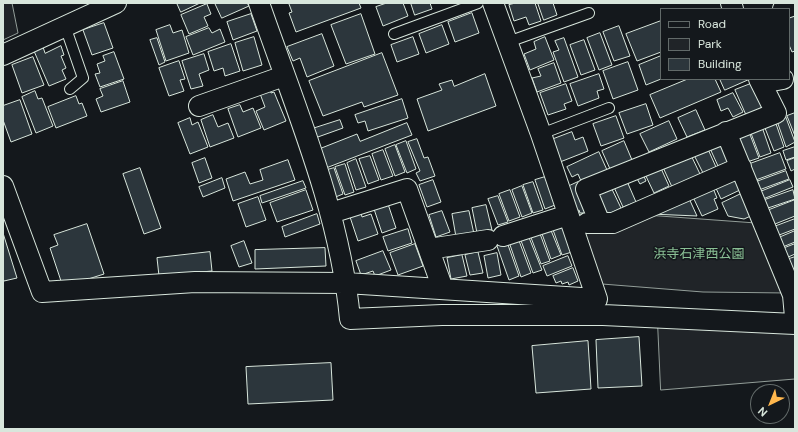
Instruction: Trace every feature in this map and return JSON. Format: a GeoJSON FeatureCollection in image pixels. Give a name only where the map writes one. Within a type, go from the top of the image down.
{"type":"FeatureCollection","features":[{"type":"Feature","properties":{"kind":"street"},"geometry":{"type":"LineString","coordinates":[[3,55],[116,3]]}},
{"type":"Feature","properties":{"kind":"street"},"geometry":{"type":"LineString","coordinates":[[259,3],[331,213],[346,283],[350,319],[442,315],[603,315],[795,324]]}},
{"type":"Feature","properties":{"kind":"street"},"geometry":{"type":"LineString","coordinates":[[3,186],[42,292],[195,282],[346,283],[597,299],[541,134],[493,3]]}},
{"type":"Feature","properties":{"kind":"street"},"geometry":{"type":"LineString","coordinates":[[785,8],[795,5]]}},
{"type":"Feature","properties":{"kind":"street"},"geometry":{"type":"LineString","coordinates":[[199,106],[284,76]]}},
{"type":"Feature","properties":{"kind":"street"},"geometry":{"type":"LineString","coordinates":[[600,223],[586,189],[776,113],[760,81],[772,80]]}},
{"type":"Feature","properties":{"kind":"street"},"geometry":{"type":"LineString","coordinates":[[726,132],[793,295],[795,317]]}},
{"type":"Feature","properties":{"kind":"street"},"geometry":{"type":"LineString","coordinates":[[429,249],[495,238],[570,219],[600,223],[613,223],[741,167]]}},
{"type":"Feature","properties":{"kind":"street"},"geometry":{"type":"LineString","coordinates":[[331,213],[407,189],[443,289]]}},
{"type":"Feature","properties":{"kind":"lane"},"geometry":{"type":"LineString","coordinates":[[394,34],[478,3]]}},
{"type":"Feature","properties":{"kind":"lane"},"geometry":{"type":"LineString","coordinates":[[508,42],[589,13]]}},
{"type":"Feature","properties":{"kind":"lane"},"geometry":{"type":"LineString","coordinates":[[65,26],[83,78],[70,89]]}},
{"type":"Feature","properties":{"kind":"lane"},"geometry":{"type":"LineString","coordinates":[[541,134],[609,108]]}},
{"type":"Feature","properties":{"kind":"green space"},"geometry":{"type":"Polygon","coordinates":[[[3,3],[12,3],[18,33],[3,40],[3,3]]]}},
{"type":"Feature","properties":{"kind":"green space","name":"浜寺石津西公園"},"geometry":{"type":"Polygon","coordinates":[[[646,215],[756,223],[787,293],[703,292],[602,284],[583,229],[646,215]]]}},
{"type":"Feature","properties":{"kind":"green space"},"geometry":{"type":"Polygon","coordinates":[[[658,324],[795,332],[795,379],[661,390],[658,324]]]}},
{"type":"Feature","properties":{"kind":"building"},"geometry":{"type":"Polygon","coordinates":[[[177,3],[200,3],[181,12],[177,3]]]}},
{"type":"Feature","properties":{"kind":"building"},"geometry":{"type":"Polygon","coordinates":[[[215,3],[247,3],[249,6],[222,18],[215,3]]]}},
{"type":"Feature","properties":{"kind":"building"},"geometry":{"type":"Polygon","coordinates":[[[359,3],[361,8],[296,32],[289,13],[292,12],[289,4],[359,3]]]}},
{"type":"Feature","properties":{"kind":"building"},"geometry":{"type":"Polygon","coordinates":[[[387,3],[403,3],[408,16],[383,26],[376,7],[387,3]]]}},
{"type":"Feature","properties":{"kind":"building"},"geometry":{"type":"Polygon","coordinates":[[[411,3],[430,3],[432,9],[415,15],[411,3]]]}},
{"type":"Feature","properties":{"kind":"building"},"geometry":{"type":"Polygon","coordinates":[[[516,3],[535,3],[541,21],[529,25],[526,17],[514,21],[509,5],[516,3]]]}},
{"type":"Feature","properties":{"kind":"building"},"geometry":{"type":"Polygon","coordinates":[[[538,3],[553,3],[557,15],[544,20],[538,3]]]}},
{"type":"Feature","properties":{"kind":"building"},"geometry":{"type":"Polygon","coordinates":[[[207,4],[211,14],[204,17],[208,26],[189,34],[181,15],[207,4]]]}},
{"type":"Feature","properties":{"kind":"building"},"geometry":{"type":"Polygon","coordinates":[[[795,9],[795,51],[792,52],[790,47],[790,11],[795,9]]]}},
{"type":"Feature","properties":{"kind":"building"},"geometry":{"type":"Polygon","coordinates":[[[472,13],[479,33],[455,42],[448,22],[472,13]]]}},
{"type":"Feature","properties":{"kind":"building"},"geometry":{"type":"Polygon","coordinates":[[[251,14],[257,31],[233,40],[227,22],[251,14]]]}},
{"type":"Feature","properties":{"kind":"building"},"geometry":{"type":"Polygon","coordinates":[[[361,14],[375,54],[346,64],[331,25],[361,14]]]}},
{"type":"Feature","properties":{"kind":"building"},"geometry":{"type":"Polygon","coordinates":[[[660,21],[660,52],[637,61],[626,34],[660,21]]]}},
{"type":"Feature","properties":{"kind":"building"},"geometry":{"type":"Polygon","coordinates":[[[104,23],[113,48],[92,55],[83,30],[104,23]]]}},
{"type":"Feature","properties":{"kind":"building"},"geometry":{"type":"Polygon","coordinates":[[[170,25],[173,33],[182,30],[189,53],[166,61],[156,30],[170,25]]]}},
{"type":"Feature","properties":{"kind":"building"},"geometry":{"type":"Polygon","coordinates":[[[442,25],[449,44],[426,53],[419,34],[442,25]]]}},
{"type":"Feature","properties":{"kind":"building"},"geometry":{"type":"Polygon","coordinates":[[[619,26],[630,56],[614,61],[603,32],[619,26]]]}},
{"type":"Feature","properties":{"kind":"building"},"geometry":{"type":"Polygon","coordinates":[[[209,28],[212,33],[220,29],[225,42],[193,55],[186,37],[209,28]]]}},
{"type":"Feature","properties":{"kind":"building"},"geometry":{"type":"Polygon","coordinates":[[[600,33],[612,65],[599,70],[587,38],[600,33]]]}},
{"type":"Feature","properties":{"kind":"building"},"geometry":{"type":"Polygon","coordinates":[[[322,34],[334,66],[307,77],[300,58],[293,61],[287,47],[322,34]]]}},
{"type":"Feature","properties":{"kind":"building"},"geometry":{"type":"Polygon","coordinates":[[[254,37],[262,65],[243,71],[235,43],[254,37]]]}},
{"type":"Feature","properties":{"kind":"building"},"geometry":{"type":"Polygon","coordinates":[[[413,37],[419,54],[397,62],[391,45],[413,37]]]}},
{"type":"Feature","properties":{"kind":"building"},"geometry":{"type":"Polygon","coordinates":[[[545,37],[554,60],[530,70],[524,54],[536,49],[534,42],[545,37]]]}},
{"type":"Feature","properties":{"kind":"building"},"geometry":{"type":"Polygon","coordinates":[[[157,38],[165,62],[159,65],[150,40],[157,38]]]}},
{"type":"Feature","properties":{"kind":"building"},"geometry":{"type":"Polygon","coordinates":[[[564,38],[578,77],[564,82],[553,52],[559,50],[555,41],[564,38]]]}},
{"type":"Feature","properties":{"kind":"building"},"geometry":{"type":"Polygon","coordinates":[[[584,40],[595,70],[581,75],[570,45],[584,40]]]}},
{"type":"Feature","properties":{"kind":"building"},"geometry":{"type":"Polygon","coordinates":[[[231,44],[240,71],[225,76],[223,68],[214,71],[208,52],[231,44]]]}},
{"type":"Feature","properties":{"kind":"building"},"geometry":{"type":"Polygon","coordinates":[[[61,46],[64,55],[61,56],[66,68],[62,70],[66,79],[49,86],[34,51],[43,47],[45,53],[61,46]]]}},
{"type":"Feature","properties":{"kind":"building"},"geometry":{"type":"Polygon","coordinates":[[[114,52],[124,79],[100,87],[95,74],[100,73],[97,64],[105,61],[103,56],[114,52]]]}},
{"type":"Feature","properties":{"kind":"building"},"geometry":{"type":"Polygon","coordinates":[[[382,53],[398,95],[364,107],[362,102],[323,116],[309,81],[382,53]]]}},
{"type":"Feature","properties":{"kind":"building"},"geometry":{"type":"Polygon","coordinates":[[[204,54],[209,70],[199,74],[203,86],[191,89],[182,61],[204,54]]]}},
{"type":"Feature","properties":{"kind":"building"},"geometry":{"type":"Polygon","coordinates":[[[660,56],[660,79],[646,85],[639,65],[660,56]]]}},
{"type":"Feature","properties":{"kind":"building"},"geometry":{"type":"Polygon","coordinates":[[[33,57],[44,85],[22,93],[12,65],[33,57]]]}},
{"type":"Feature","properties":{"kind":"building"},"geometry":{"type":"Polygon","coordinates":[[[179,61],[185,79],[180,80],[184,91],[169,96],[159,68],[179,61]]]}},
{"type":"Feature","properties":{"kind":"building"},"geometry":{"type":"Polygon","coordinates":[[[628,62],[638,90],[613,99],[603,71],[628,62]]]}},
{"type":"Feature","properties":{"kind":"building"},"geometry":{"type":"Polygon","coordinates":[[[554,63],[561,83],[537,92],[532,78],[541,76],[538,69],[554,63]]]}},
{"type":"Feature","properties":{"kind":"building"},"geometry":{"type":"Polygon","coordinates":[[[485,74],[496,106],[428,131],[417,99],[442,90],[439,84],[452,80],[454,86],[485,74]]]}},
{"type":"Feature","properties":{"kind":"building"},"geometry":{"type":"Polygon","coordinates":[[[599,74],[604,89],[597,91],[599,98],[578,106],[570,84],[599,74]]]}},
{"type":"Feature","properties":{"kind":"building"},"geometry":{"type":"Polygon","coordinates":[[[686,80],[715,80],[721,92],[660,118],[650,95],[686,80]]]}},
{"type":"Feature","properties":{"kind":"building"},"geometry":{"type":"Polygon","coordinates":[[[720,80],[748,80],[725,90],[720,80]]]}},
{"type":"Feature","properties":{"kind":"building"},"geometry":{"type":"Polygon","coordinates":[[[123,81],[130,102],[101,112],[96,99],[103,96],[100,89],[123,81]]]}},
{"type":"Feature","properties":{"kind":"building"},"geometry":{"type":"Polygon","coordinates":[[[753,83],[763,107],[746,115],[735,90],[753,83]]]}},
{"type":"Feature","properties":{"kind":"building"},"geometry":{"type":"Polygon","coordinates":[[[566,84],[572,101],[564,104],[566,109],[548,115],[540,93],[566,84]]]}},
{"type":"Feature","properties":{"kind":"building"},"geometry":{"type":"Polygon","coordinates":[[[269,87],[271,93],[274,92],[286,121],[264,130],[256,111],[265,107],[259,91],[269,87]]]}},
{"type":"Feature","properties":{"kind":"building"},"geometry":{"type":"Polygon","coordinates":[[[35,91],[38,99],[42,98],[53,126],[36,133],[22,97],[35,91]]]}},
{"type":"Feature","properties":{"kind":"building"},"geometry":{"type":"Polygon","coordinates":[[[733,93],[743,112],[733,117],[728,108],[721,111],[717,100],[733,93]]]}},
{"type":"Feature","properties":{"kind":"building"},"geometry":{"type":"Polygon","coordinates":[[[76,96],[79,104],[82,103],[87,116],[56,128],[48,107],[76,96]]]}},
{"type":"Feature","properties":{"kind":"building"},"geometry":{"type":"Polygon","coordinates":[[[402,99],[408,118],[368,131],[365,121],[358,123],[355,115],[402,99]]]}},
{"type":"Feature","properties":{"kind":"building"},"geometry":{"type":"Polygon","coordinates":[[[20,100],[32,134],[11,142],[3,120],[3,106],[20,100]]]}},
{"type":"Feature","properties":{"kind":"building"},"geometry":{"type":"Polygon","coordinates":[[[646,104],[653,125],[627,134],[619,113],[646,104]]]}},
{"type":"Feature","properties":{"kind":"building"},"geometry":{"type":"Polygon","coordinates":[[[240,105],[243,112],[253,108],[261,128],[238,137],[228,109],[240,105]]]}},
{"type":"Feature","properties":{"kind":"building"},"geometry":{"type":"Polygon","coordinates":[[[696,110],[705,130],[687,137],[678,118],[696,110]]]}},
{"type":"Feature","properties":{"kind":"building"},"geometry":{"type":"Polygon","coordinates":[[[795,113],[795,136],[787,116],[795,113]]]}},
{"type":"Feature","properties":{"kind":"building"},"geometry":{"type":"Polygon","coordinates":[[[213,115],[218,127],[228,123],[234,138],[210,147],[201,120],[213,115]]]}},
{"type":"Feature","properties":{"kind":"building"},"geometry":{"type":"Polygon","coordinates":[[[785,115],[795,142],[786,147],[776,118],[785,115]]]}},
{"type":"Feature","properties":{"kind":"building"},"geometry":{"type":"Polygon","coordinates":[[[616,116],[624,138],[601,146],[593,124],[616,116]]]}},
{"type":"Feature","properties":{"kind":"building"},"geometry":{"type":"Polygon","coordinates":[[[190,118],[192,125],[198,122],[208,147],[190,154],[178,123],[190,118]]]}},
{"type":"Feature","properties":{"kind":"building"},"geometry":{"type":"Polygon","coordinates":[[[774,118],[784,147],[774,151],[763,123],[774,118]]]}},
{"type":"Feature","properties":{"kind":"building"},"geometry":{"type":"Polygon","coordinates":[[[340,120],[343,128],[315,138],[312,129],[340,120]]]}},
{"type":"Feature","properties":{"kind":"building"},"geometry":{"type":"Polygon","coordinates":[[[669,121],[677,139],[649,152],[640,134],[669,121]]]}},
{"type":"Feature","properties":{"kind":"building"},"geometry":{"type":"Polygon","coordinates":[[[407,123],[412,135],[326,168],[319,149],[357,134],[360,141],[407,123]]]}},
{"type":"Feature","properties":{"kind":"building"},"geometry":{"type":"Polygon","coordinates":[[[761,124],[771,153],[760,157],[749,128],[761,124]]]}},
{"type":"Feature","properties":{"kind":"building"},"geometry":{"type":"Polygon","coordinates":[[[572,132],[575,140],[583,137],[588,151],[560,162],[551,140],[572,132]]]}},
{"type":"Feature","properties":{"kind":"building"},"geometry":{"type":"Polygon","coordinates":[[[749,132],[759,158],[747,162],[738,136],[749,132]]]}},
{"type":"Feature","properties":{"kind":"building"},"geometry":{"type":"Polygon","coordinates":[[[722,137],[732,160],[718,166],[708,144],[722,137]]]}},
{"type":"Feature","properties":{"kind":"building"},"geometry":{"type":"Polygon","coordinates":[[[417,139],[424,158],[428,157],[435,176],[420,181],[416,173],[420,171],[408,142],[417,139]]]}},
{"type":"Feature","properties":{"kind":"building"},"geometry":{"type":"Polygon","coordinates":[[[406,141],[416,169],[407,173],[396,145],[406,141]]]}},
{"type":"Feature","properties":{"kind":"building"},"geometry":{"type":"Polygon","coordinates":[[[624,141],[632,160],[610,169],[602,151],[624,141]]]}},
{"type":"Feature","properties":{"kind":"building"},"geometry":{"type":"Polygon","coordinates":[[[395,145],[405,172],[395,176],[385,149],[395,145]]]}},
{"type":"Feature","properties":{"kind":"building"},"geometry":{"type":"Polygon","coordinates":[[[707,147],[716,167],[703,173],[693,153],[707,147]]]}},
{"type":"Feature","properties":{"kind":"building"},"geometry":{"type":"Polygon","coordinates":[[[795,147],[795,157],[786,160],[783,151],[795,147]]]}},
{"type":"Feature","properties":{"kind":"building"},"geometry":{"type":"Polygon","coordinates":[[[383,150],[393,176],[381,180],[372,154],[383,150]]]}},
{"type":"Feature","properties":{"kind":"building"},"geometry":{"type":"Polygon","coordinates":[[[689,151],[700,174],[672,187],[661,163],[689,151]]]}},
{"type":"Feature","properties":{"kind":"building"},"geometry":{"type":"Polygon","coordinates":[[[599,152],[607,170],[581,181],[578,174],[572,177],[567,167],[599,152]]]}},
{"type":"Feature","properties":{"kind":"building"},"geometry":{"type":"Polygon","coordinates":[[[780,153],[786,169],[753,181],[747,165],[780,153]]]}},
{"type":"Feature","properties":{"kind":"building"},"geometry":{"type":"Polygon","coordinates":[[[370,156],[379,180],[368,184],[359,159],[370,156]]]}},
{"type":"Feature","properties":{"kind":"building"},"geometry":{"type":"Polygon","coordinates":[[[205,158],[212,178],[199,183],[192,163],[205,158]]]}},
{"type":"Feature","properties":{"kind":"building"},"geometry":{"type":"Polygon","coordinates":[[[795,158],[795,169],[791,171],[787,161],[795,158]]]}},
{"type":"Feature","properties":{"kind":"building"},"geometry":{"type":"Polygon","coordinates":[[[356,159],[366,187],[356,190],[347,163],[356,159]]]}},
{"type":"Feature","properties":{"kind":"building"},"geometry":{"type":"Polygon","coordinates":[[[288,160],[295,180],[233,201],[226,179],[245,172],[250,184],[263,180],[260,170],[288,160]]]}},
{"type":"Feature","properties":{"kind":"building"},"geometry":{"type":"Polygon","coordinates":[[[345,164],[354,192],[345,195],[335,167],[345,164]]]}},
{"type":"Feature","properties":{"kind":"building"},"geometry":{"type":"Polygon","coordinates":[[[659,164],[669,186],[654,193],[644,172],[659,164]]]}},
{"type":"Feature","properties":{"kind":"building"},"geometry":{"type":"Polygon","coordinates":[[[140,168],[161,228],[144,234],[123,174],[140,168]]]}},
{"type":"Feature","properties":{"kind":"building"},"geometry":{"type":"Polygon","coordinates":[[[334,168],[343,194],[333,198],[324,171],[334,168]]]}},
{"type":"Feature","properties":{"kind":"building"},"geometry":{"type":"Polygon","coordinates":[[[786,171],[789,179],[759,190],[756,182],[786,171]]]}},
{"type":"Feature","properties":{"kind":"building"},"geometry":{"type":"Polygon","coordinates":[[[642,172],[646,181],[640,184],[635,175],[642,172]]]}},
{"type":"Feature","properties":{"kind":"building"},"geometry":{"type":"Polygon","coordinates":[[[735,174],[742,189],[721,199],[714,184],[735,174]]]}},
{"type":"Feature","properties":{"kind":"building"},"geometry":{"type":"Polygon","coordinates":[[[545,177],[555,205],[545,209],[535,180],[545,177]]]}},
{"type":"Feature","properties":{"kind":"building"},"geometry":{"type":"Polygon","coordinates":[[[222,178],[225,188],[203,197],[199,187],[222,178]]]}},
{"type":"Feature","properties":{"kind":"building"},"geometry":{"type":"Polygon","coordinates":[[[626,179],[636,202],[623,207],[613,185],[626,179]]]}},
{"type":"Feature","properties":{"kind":"building"},"geometry":{"type":"Polygon","coordinates":[[[433,180],[441,202],[427,207],[419,185],[433,180]]]}},
{"type":"Feature","properties":{"kind":"building"},"geometry":{"type":"Polygon","coordinates":[[[790,180],[793,187],[763,199],[760,192],[790,180]]]}},
{"type":"Feature","properties":{"kind":"building"},"geometry":{"type":"Polygon","coordinates":[[[303,181],[306,188],[262,203],[260,196],[303,181]]]}},
{"type":"Feature","properties":{"kind":"building"},"geometry":{"type":"Polygon","coordinates":[[[533,182],[543,210],[533,213],[523,185],[533,182]]]}},
{"type":"Feature","properties":{"kind":"building"},"geometry":{"type":"Polygon","coordinates":[[[578,182],[591,213],[580,213],[579,210],[573,213],[563,189],[578,182]]]}},
{"type":"Feature","properties":{"kind":"building"},"geometry":{"type":"Polygon","coordinates":[[[610,185],[621,208],[611,213],[605,212],[595,192],[610,185]]]}},
{"type":"Feature","properties":{"kind":"building"},"geometry":{"type":"Polygon","coordinates":[[[522,186],[532,213],[522,217],[512,190],[522,186]]]}},
{"type":"Feature","properties":{"kind":"building"},"geometry":{"type":"Polygon","coordinates":[[[713,188],[717,198],[714,199],[718,209],[702,216],[693,197],[713,188]]]}},
{"type":"Feature","properties":{"kind":"building"},"geometry":{"type":"Polygon","coordinates":[[[306,190],[313,210],[277,222],[270,203],[306,190]]]}},
{"type":"Feature","properties":{"kind":"building"},"geometry":{"type":"Polygon","coordinates":[[[510,190],[520,217],[509,221],[499,194],[510,190]]]}},
{"type":"Feature","properties":{"kind":"building"},"geometry":{"type":"Polygon","coordinates":[[[793,190],[795,199],[765,209],[762,201],[793,190]]]}},
{"type":"Feature","properties":{"kind":"building"},"geometry":{"type":"Polygon","coordinates":[[[743,193],[753,215],[744,219],[728,216],[722,203],[743,193]]]}},
{"type":"Feature","properties":{"kind":"building"},"geometry":{"type":"Polygon","coordinates":[[[687,194],[697,216],[650,214],[687,194]]]}},
{"type":"Feature","properties":{"kind":"building"},"geometry":{"type":"Polygon","coordinates":[[[498,196],[508,222],[498,225],[488,199],[498,196]]]}},
{"type":"Feature","properties":{"kind":"building"},"geometry":{"type":"Polygon","coordinates":[[[258,197],[266,220],[246,227],[238,204],[258,197]]]}},
{"type":"Feature","properties":{"kind":"building"},"geometry":{"type":"Polygon","coordinates":[[[795,200],[795,216],[770,226],[764,212],[795,200]]]}},
{"type":"Feature","properties":{"kind":"building"},"geometry":{"type":"Polygon","coordinates":[[[388,204],[396,228],[382,233],[374,209],[388,204]]]}},
{"type":"Feature","properties":{"kind":"building"},"geometry":{"type":"Polygon","coordinates":[[[486,205],[492,230],[477,233],[472,208],[486,205]]]}},
{"type":"Feature","properties":{"kind":"building"},"geometry":{"type":"Polygon","coordinates":[[[442,211],[450,232],[436,237],[429,215],[442,211]]]}},
{"type":"Feature","properties":{"kind":"building"},"geometry":{"type":"Polygon","coordinates":[[[469,211],[474,234],[456,237],[452,214],[469,211]]]}},
{"type":"Feature","properties":{"kind":"building"},"geometry":{"type":"Polygon","coordinates":[[[361,213],[362,217],[371,214],[378,234],[358,241],[350,217],[361,213]]]}},
{"type":"Feature","properties":{"kind":"building"},"geometry":{"type":"Polygon","coordinates":[[[317,214],[320,224],[285,237],[282,227],[317,214]]]}},
{"type":"Feature","properties":{"kind":"building"},"geometry":{"type":"Polygon","coordinates":[[[795,219],[795,229],[774,237],[771,228],[795,219]]]}},
{"type":"Feature","properties":{"kind":"building"},"geometry":{"type":"Polygon","coordinates":[[[561,223],[572,252],[562,255],[552,227],[561,223]]]}},
{"type":"Feature","properties":{"kind":"building"},"geometry":{"type":"Polygon","coordinates":[[[87,224],[104,274],[63,287],[50,248],[58,245],[54,235],[87,224]]]}},
{"type":"Feature","properties":{"kind":"building"},"geometry":{"type":"Polygon","coordinates":[[[550,228],[561,255],[551,259],[541,231],[550,228]]]}},
{"type":"Feature","properties":{"kind":"building"},"geometry":{"type":"Polygon","coordinates":[[[408,229],[412,243],[388,251],[383,237],[408,229]]]}},
{"type":"Feature","properties":{"kind":"building"},"geometry":{"type":"Polygon","coordinates":[[[539,231],[550,261],[541,264],[530,235],[539,231]]]}},
{"type":"Feature","properties":{"kind":"building"},"geometry":{"type":"Polygon","coordinates":[[[795,231],[795,242],[780,248],[776,239],[795,231]]]}},
{"type":"Feature","properties":{"kind":"building"},"geometry":{"type":"Polygon","coordinates":[[[3,233],[17,278],[4,281],[3,279],[3,233]]]}},
{"type":"Feature","properties":{"kind":"building"},"geometry":{"type":"Polygon","coordinates":[[[528,235],[542,270],[533,273],[520,238],[528,235]]]}},
{"type":"Feature","properties":{"kind":"building"},"geometry":{"type":"Polygon","coordinates":[[[518,238],[531,273],[521,277],[509,242],[518,238]]]}},
{"type":"Feature","properties":{"kind":"building"},"geometry":{"type":"Polygon","coordinates":[[[244,241],[252,263],[239,267],[231,246],[244,241]]]}},
{"type":"Feature","properties":{"kind":"building"},"geometry":{"type":"Polygon","coordinates":[[[507,242],[519,276],[509,280],[497,246],[507,242]]]}},
{"type":"Feature","properties":{"kind":"building"},"geometry":{"type":"Polygon","coordinates":[[[415,244],[423,266],[398,275],[390,253],[415,244]]]}},
{"type":"Feature","properties":{"kind":"building"},"geometry":{"type":"Polygon","coordinates":[[[795,244],[795,254],[786,258],[782,249],[795,244]]]}},
{"type":"Feature","properties":{"kind":"building"},"geometry":{"type":"Polygon","coordinates":[[[325,248],[326,266],[255,269],[255,250],[325,248]]]}},
{"type":"Feature","properties":{"kind":"building"},"geometry":{"type":"Polygon","coordinates":[[[383,251],[391,270],[375,276],[373,271],[361,275],[356,261],[383,251]]]}},
{"type":"Feature","properties":{"kind":"building"},"geometry":{"type":"Polygon","coordinates":[[[210,252],[212,271],[159,276],[157,258],[210,252]]]}},
{"type":"Feature","properties":{"kind":"building"},"geometry":{"type":"Polygon","coordinates":[[[478,252],[483,273],[470,275],[465,255],[478,252]]]}},
{"type":"Feature","properties":{"kind":"building"},"geometry":{"type":"Polygon","coordinates":[[[497,253],[501,275],[488,278],[484,256],[497,253]]]}},
{"type":"Feature","properties":{"kind":"building"},"geometry":{"type":"Polygon","coordinates":[[[462,255],[467,276],[451,279],[447,258],[462,255]]]}},
{"type":"Feature","properties":{"kind":"building"},"geometry":{"type":"Polygon","coordinates":[[[568,256],[572,266],[547,276],[543,266],[568,256]]]}},
{"type":"Feature","properties":{"kind":"building"},"geometry":{"type":"Polygon","coordinates":[[[795,257],[795,269],[790,271],[786,260],[795,257]]]}},
{"type":"Feature","properties":{"kind":"building"},"geometry":{"type":"Polygon","coordinates":[[[573,268],[578,281],[569,285],[568,282],[562,284],[561,281],[556,283],[553,276],[573,268]]]}},
{"type":"Feature","properties":{"kind":"building"},"geometry":{"type":"Polygon","coordinates":[[[639,337],[642,386],[598,388],[596,340],[639,337]]]}},
{"type":"Feature","properties":{"kind":"building"},"geometry":{"type":"Polygon","coordinates":[[[588,341],[591,389],[536,393],[532,346],[588,341]]]}},
{"type":"Feature","properties":{"kind":"building"},"geometry":{"type":"Polygon","coordinates":[[[331,363],[333,400],[248,404],[246,367],[331,363]]]}}]}
